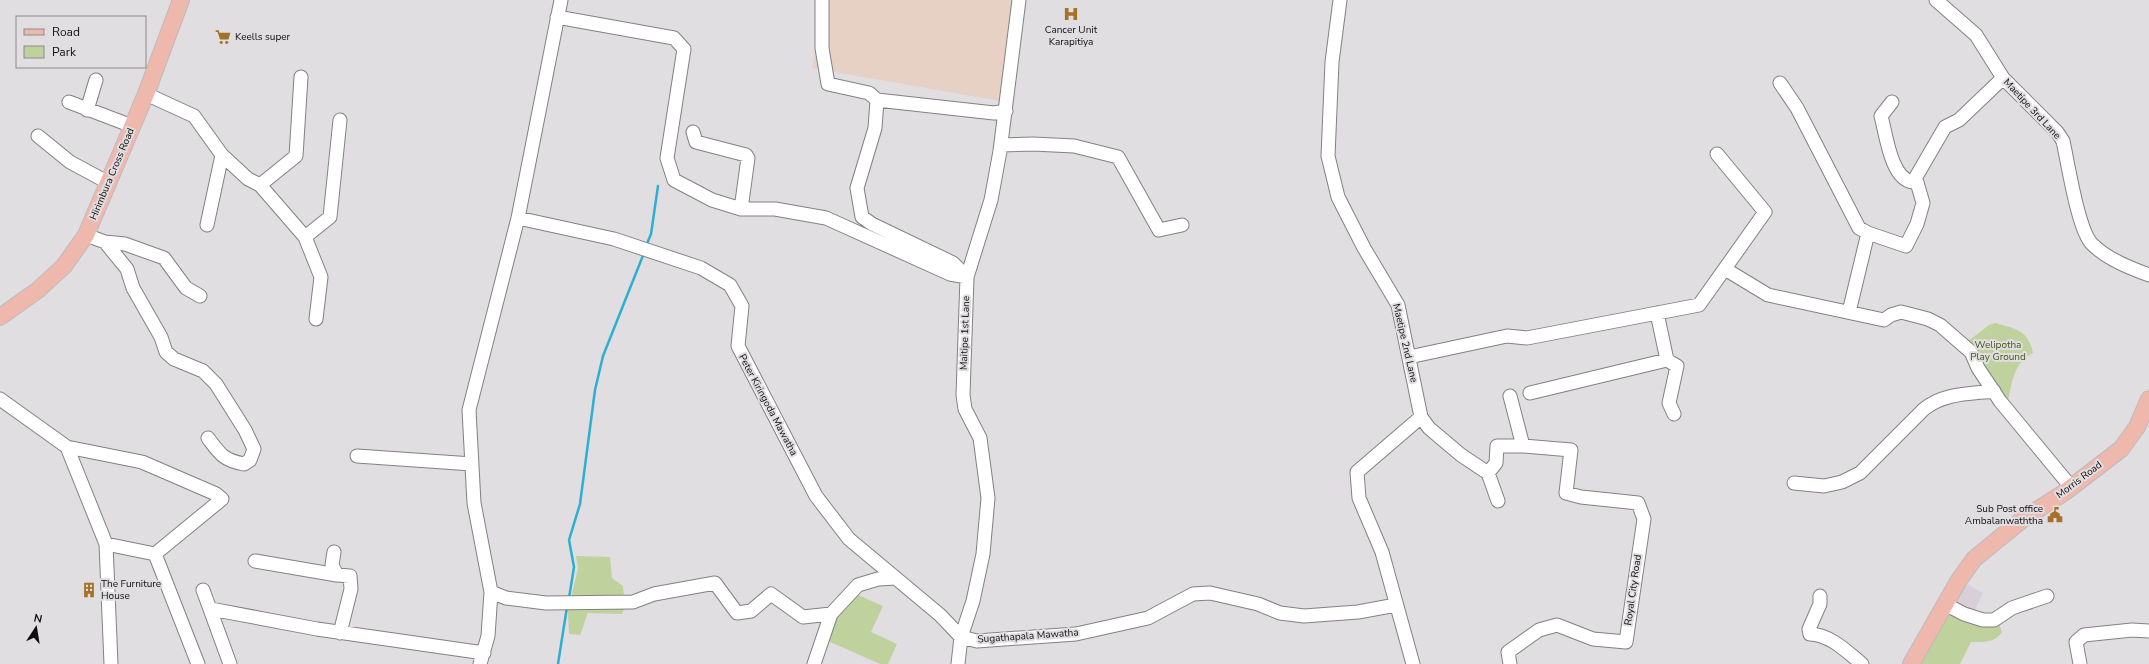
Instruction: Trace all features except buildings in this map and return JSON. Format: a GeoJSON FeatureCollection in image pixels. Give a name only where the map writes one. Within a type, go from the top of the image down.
{"type":"FeatureCollection","features":[{"type":"Feature","properties":{"kind":"main road","name":"Hirimbura Cross Road"},"geometry":{"type":"LineString","coordinates":[[0,317],[38,290],[64,266],[86,235],[146,94],[150,70],[181,0]]}},
{"type":"Feature","properties":{"kind":"main road","name":"Morris Road"},"geometry":{"type":"LineString","coordinates":[[1911,664],[1945,604],[1974,559],[2023,519],[2071,487],[2121,449],[2131,438],[2149,399]]}},
{"type":"Feature","properties":{"kind":"street"},"geometry":{"type":"LineString","coordinates":[[211,609],[482,658],[488,636],[491,592],[474,503],[469,410],[518,218],[561,0]]}},
{"type":"Feature","properties":{"kind":"street"},"geometry":{"type":"LineString","coordinates":[[822,0],[822,48],[828,84],[869,93],[877,100],[994,112],[1006,111]]}},
{"type":"Feature","properties":{"kind":"street","name":"Maitipe 1st Lane"},"geometry":{"type":"LineString","coordinates":[[958,664],[961,637],[973,602],[981,561],[988,498],[980,438],[965,409],[963,395],[967,277],[991,200],[1006,111],[1019,0]]}},
{"type":"Feature","properties":{"kind":"street","name":"Maetipe 2nd Lane"},"geometry":{"type":"LineString","coordinates":[[1340,0],[1332,62],[1328,156],[1338,197],[1364,248],[1398,305],[1421,417]]}},
{"type":"Feature","properties":{"kind":"street","name":"Maetipe 3rd Lane"},"geometry":{"type":"LineString","coordinates":[[1936,0],[1976,35],[2003,78],[2058,132],[2063,141],[2083,228],[2092,244],[2126,267],[2149,275]]}},
{"type":"Feature","properties":{"kind":"street"},"geometry":{"type":"LineString","coordinates":[[557,17],[674,38],[684,49],[667,158],[674,180],[712,200],[741,209],[775,209],[826,218],[950,274],[967,277]]}},
{"type":"Feature","properties":{"kind":"street"},"geometry":{"type":"LineString","coordinates":[[260,185],[296,156],[301,77]]}},
{"type":"Feature","properties":{"kind":"street"},"geometry":{"type":"LineString","coordinates":[[1892,102],[1881,116],[1898,174],[1906,181],[1913,182],[1945,127],[1959,120],[2003,78]]}},
{"type":"Feature","properties":{"kind":"street"},"geometry":{"type":"LineString","coordinates":[[87,110],[96,80]]}},
{"type":"Feature","properties":{"kind":"street"},"geometry":{"type":"LineString","coordinates":[[1780,83],[1797,108],[1859,228],[1868,233],[1906,246],[1917,224],[1923,203],[1916,179]]}},
{"type":"Feature","properties":{"kind":"street"},"geometry":{"type":"LineString","coordinates":[[146,94],[194,116],[222,156],[248,179],[260,185],[305,237],[321,277],[316,319]]}},
{"type":"Feature","properties":{"kind":"street"},"geometry":{"type":"LineString","coordinates":[[877,100],[875,128],[858,188],[862,217],[872,224],[953,263],[967,277]]}},
{"type":"Feature","properties":{"kind":"street"},"geometry":{"type":"LineString","coordinates":[[69,102],[132,126]]}},
{"type":"Feature","properties":{"kind":"street"},"geometry":{"type":"LineString","coordinates":[[305,237],[330,217],[340,120]]}},
{"type":"Feature","properties":{"kind":"street"},"geometry":{"type":"LineString","coordinates":[[693,132],[696,142],[746,155],[748,158],[741,209]]}},
{"type":"Feature","properties":{"kind":"street"},"geometry":{"type":"LineString","coordinates":[[38,136],[70,162],[109,183]]}},
{"type":"Feature","properties":{"kind":"street"},"geometry":{"type":"LineString","coordinates":[[1001,145],[1033,144],[1074,146],[1118,157],[1159,230],[1182,225]]}},
{"type":"Feature","properties":{"kind":"street"},"geometry":{"type":"LineString","coordinates":[[1410,359],[1507,336],[1527,338],[1699,304],[1765,212],[1717,154]]}},
{"type":"Feature","properties":{"kind":"street"},"geometry":{"type":"LineString","coordinates":[[207,225],[222,156]]}},
{"type":"Feature","properties":{"kind":"street","name":"Peter Kiringoda Mawatha"},"geometry":{"type":"LineString","coordinates":[[518,218],[614,239],[702,268],[730,285],[742,306],[738,346],[816,496],[850,539],[940,615],[961,637]]}},
{"type":"Feature","properties":{"kind":"street"},"geometry":{"type":"LineString","coordinates":[[1849,312],[1868,233]]}},
{"type":"Feature","properties":{"kind":"street"},"geometry":{"type":"LineString","coordinates":[[86,235],[105,242],[125,244],[164,258],[186,288],[200,296]]}},
{"type":"Feature","properties":{"kind":"street"},"geometry":{"type":"LineString","coordinates":[[105,242],[127,269],[132,288],[161,337],[166,352],[174,359],[203,371],[216,384],[245,430],[254,449],[250,460],[244,464],[231,461],[221,455],[208,438]]}},
{"type":"Feature","properties":{"kind":"street"},"geometry":{"type":"LineString","coordinates":[[1725,269],[1768,295],[1884,320],[1891,314],[1901,312],[1928,319],[1940,324],[1971,352],[1978,368],[1994,391],[2071,487]]}},
{"type":"Feature","properties":{"kind":"street"},"geometry":{"type":"LineString","coordinates":[[1657,313],[1667,360]]}},
{"type":"Feature","properties":{"kind":"street"},"geometry":{"type":"LineString","coordinates":[[1410,359],[1477,347]]}},
{"type":"Feature","properties":{"kind":"street"},"geometry":{"type":"LineString","coordinates":[[1530,393],[1667,360],[1677,366],[1669,403],[1674,414]]}},
{"type":"Feature","properties":{"kind":"street"},"geometry":{"type":"LineString","coordinates":[[1794,483],[1824,486],[1842,482],[1860,473],[1935,400],[1994,391]]}},
{"type":"Feature","properties":{"kind":"street"},"geometry":{"type":"LineString","coordinates":[[1488,473],[1496,463],[1497,446],[1523,446],[1510,396]]}},
{"type":"Feature","properties":{"kind":"street"},"geometry":{"type":"LineString","coordinates":[[0,399],[67,447],[142,462],[216,494],[222,499],[155,554]]}},
{"type":"Feature","properties":{"kind":"street"},"geometry":{"type":"LineString","coordinates":[[1413,664],[1382,552],[1359,498],[1357,472],[1421,417],[1429,428],[1488,473],[1498,501]]}},
{"type":"Feature","properties":{"kind":"street","name":"Royal City Road"},"geometry":{"type":"LineString","coordinates":[[1510,664],[1508,652],[1539,630],[1557,625],[1593,640],[1626,642],[1644,519],[1638,503],[1581,497],[1566,493],[1571,450],[1523,446]]}},
{"type":"Feature","properties":{"kind":"street"},"geometry":{"type":"LineString","coordinates":[[67,447],[106,544],[111,664]]}},
{"type":"Feature","properties":{"kind":"street"},"geometry":{"type":"LineString","coordinates":[[357,456],[472,464]]}},
{"type":"Feature","properties":{"kind":"street"},"geometry":{"type":"LineString","coordinates":[[106,544],[155,554]]}},
{"type":"Feature","properties":{"kind":"street"},"geometry":{"type":"LineString","coordinates":[[334,552],[332,565],[336,575]]}},
{"type":"Feature","properties":{"kind":"street"},"geometry":{"type":"LineString","coordinates":[[155,554],[198,664]]}},
{"type":"Feature","properties":{"kind":"street"},"geometry":{"type":"LineString","coordinates":[[255,561],[350,576],[352,589],[340,633]]}},
{"type":"Feature","properties":{"kind":"street"},"geometry":{"type":"LineString","coordinates":[[814,664],[831,614],[858,585],[878,579],[896,578]]}},
{"type":"Feature","properties":{"kind":"street"},"geometry":{"type":"LineString","coordinates":[[491,592],[506,598],[546,603],[633,602],[654,594],[715,583],[737,613],[751,611],[771,594],[803,618],[831,614]]}},
{"type":"Feature","properties":{"kind":"street"},"geometry":{"type":"LineString","coordinates":[[203,590],[230,664]]}},
{"type":"Feature","properties":{"kind":"street","name":"Sugathapala Mawatha"},"geometry":{"type":"LineString","coordinates":[[961,637],[977,641],[1076,634],[1148,618],[1193,594],[1210,593],[1258,604],[1280,613],[1304,616],[1358,612],[1396,605]]}},
{"type":"Feature","properties":{"kind":"street"},"geometry":{"type":"LineString","coordinates":[[1820,596],[1820,604],[1809,629],[1810,634],[1819,634],[1836,643],[1862,664]]}},
{"type":"Feature","properties":{"kind":"street"},"geometry":{"type":"LineString","coordinates":[[1945,604],[1964,614],[1983,620],[1994,620],[2012,608],[2047,596]]}},
{"type":"Feature","properties":{"kind":"street"},"geometry":{"type":"LineString","coordinates":[[2080,664],[2076,642],[2084,635],[2132,630],[2149,631]]}},
{"type":"Feature","properties":{"kind":"shaded area"},"geometry":{"type":"Polygon","coordinates":[[[819,0],[1019,0],[1006,102],[812,68],[819,28],[819,0]]]}},
{"type":"Feature","properties":{"kind":"shaded area"},"geometry":{"type":"Polygon","coordinates":[[[1959,580],[1983,593],[1971,618],[1943,608],[1959,580]]]}},
{"type":"Feature","properties":{"kind":"green space","name":"Welipotha Play Ground"},"geometry":{"type":"Polygon","coordinates":[[[1995,323],[2020,331],[2028,339],[2033,353],[2018,367],[2008,401],[1963,345],[1989,325],[1995,323]]]}},
{"type":"Feature","properties":{"kind":"green space"},"geometry":{"type":"Polygon","coordinates":[[[576,556],[610,557],[612,578],[623,586],[625,607],[622,614],[588,613],[580,635],[569,634],[568,611],[578,568],[576,556]]]}},
{"type":"Feature","properties":{"kind":"green space"},"geometry":{"type":"Polygon","coordinates":[[[856,594],[883,606],[871,632],[897,644],[888,664],[880,664],[828,641],[836,617],[856,594]]]}},
{"type":"Feature","properties":{"kind":"green space"},"geometry":{"type":"Polygon","coordinates":[[[1943,608],[1999,624],[2002,632],[1993,640],[1985,642],[1971,642],[1960,664],[1911,664],[1943,608]]]}},
{"type":"Feature","properties":{"kind":"waterway"},"geometry":{"type":"LineString","coordinates":[[646,246],[651,234],[658,186]]}},
{"type":"Feature","properties":{"kind":"waterway"},"geometry":{"type":"LineString","coordinates":[[569,598],[574,567],[569,540],[580,504],[595,390],[603,356],[644,253]]}},
{"type":"Feature","properties":{"kind":"waterway"},"geometry":{"type":"LineString","coordinates":[[558,664],[567,607]]}},
{"type":"Feature","properties":{"kind":"place","name":"Cancer Unit Karapitiya"},"geometry":{"type":"Point","coordinates":[1071,14]}},
{"type":"Feature","properties":{"kind":"place","name":"Keells super"},"geometry":{"type":"Point","coordinates":[223,37]}},
{"type":"Feature","properties":{"kind":"place","name":"Sub Post office Ambalanwaththa"},"geometry":{"type":"Point","coordinates":[2055,515]}},
{"type":"Feature","properties":{"kind":"place","name":"The Furniture House"},"geometry":{"type":"Point","coordinates":[89,590]}}]}
